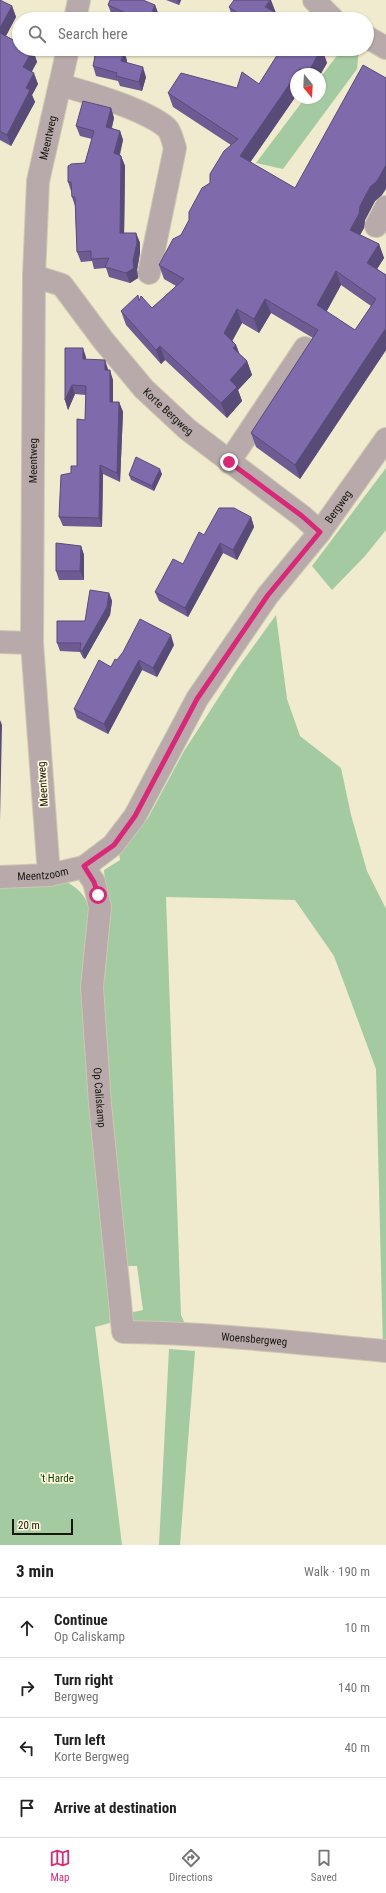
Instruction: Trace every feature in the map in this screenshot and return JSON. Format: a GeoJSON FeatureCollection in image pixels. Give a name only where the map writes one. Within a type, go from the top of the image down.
{"type":"FeatureCollection","features":[{"type":"Feature","properties":{"kind":"street"},"geometry":{"type":"LineString","coordinates":[[77,12],[80,0]]}},
{"type":"Feature","properties":{"kind":"street"},"geometry":{"type":"LineString","coordinates":[[314,0],[326,12]]}},
{"type":"Feature","properties":{"kind":"street"},"geometry":{"type":"LineString","coordinates":[[374,42],[386,48]]}},
{"type":"Feature","properties":{"kind":"street","name":"Meentweg"},"geometry":{"type":"LineString","coordinates":[[49,875],[32,643],[34,276],[38,181],[66,56]]}},
{"type":"Feature","properties":{"kind":"street"},"geometry":{"type":"LineString","coordinates":[[60,86],[76,89],[140,112],[168,129],[176,148],[149,273]]}},
{"type":"Feature","properties":{"kind":"street"},"geometry":{"type":"LineString","coordinates":[[376,226],[386,207]]}},
{"type":"Feature","properties":{"kind":"street","name":"Korte Bergweg"},"geometry":{"type":"LineString","coordinates":[[34,276],[62,285],[103,340],[144,389],[187,429],[302,516],[320,532]]}},
{"type":"Feature","properties":{"kind":"street"},"geometry":{"type":"LineString","coordinates":[[229,462],[305,348]]}},
{"type":"Feature","properties":{"kind":"street","name":"Bergweg"},"geometry":{"type":"LineString","coordinates":[[84,866],[114,845],[135,816],[197,699],[268,595],[320,532],[386,439]]}},
{"type":"Feature","properties":{"kind":"street"},"geometry":{"type":"LineString","coordinates":[[0,642],[32,643]]}},
{"type":"Feature","properties":{"kind":"street","name":"Meentzoom"},"geometry":{"type":"LineString","coordinates":[[0,877],[49,875],[84,866]]}},
{"type":"Feature","properties":{"kind":"street","name":"Op Caliskamp"},"geometry":{"type":"LineString","coordinates":[[84,866],[94,882],[100,907],[92,987],[100,1104],[123,1332]]}},
{"type":"Feature","properties":{"kind":"street","name":"Woensbergweg"},"geometry":{"type":"LineString","coordinates":[[123,1332],[164,1332],[386,1351]]}},
{"type":"Feature","properties":{"kind":"green space"},"geometry":{"type":"Polygon","coordinates":[[[337,56],[358,56],[357,69],[283,169],[256,163],[300,104],[326,104],[326,70],[337,56]]]}},
{"type":"Feature","properties":{"kind":"green space"},"geometry":{"type":"Polygon","coordinates":[[[386,468],[386,530],[365,556],[332,590],[312,566],[386,468]]]}},
{"type":"Feature","properties":{"kind":"green space"},"geometry":{"type":"Polygon","coordinates":[[[276,615],[287,699],[300,736],[341,768],[351,815],[367,871],[386,909],[386,1349],[383,1348],[376,1069],[334,956],[295,900],[166,897],[181,1315],[187,1328],[139,1325],[133,1321],[129,1313],[143,1310],[137,1266],[124,1266],[114,1168],[102,992],[111,909],[104,870],[120,860],[119,852],[148,818],[184,751],[237,669],[276,615]]]}},
{"type":"Feature","properties":{"kind":"green space","name":"'t Harde"},"geometry":{"type":"Polygon","coordinates":[[[67,882],[82,894],[87,901],[90,911],[110,1323],[95,1327],[122,1545],[0,1545],[0,887],[21,888],[67,882]]]}},
{"type":"Feature","properties":{"kind":"green space"},"geometry":{"type":"Polygon","coordinates":[[[169,1349],[195,1351],[180,1545],[159,1545],[169,1349]]]}},
{"type":"Feature","properties":{"kind":"building"},"geometry":{"type":"Polygon","coordinates":[[[0,0],[12,6],[0,28],[0,0]]]}},
{"type":"Feature","properties":{"kind":"building"},"geometry":{"type":"Polygon","coordinates":[[[110,0],[143,0],[155,5],[152,12],[124,12],[108,5],[110,0]]]}},
{"type":"Feature","properties":{"kind":"building"},"geometry":{"type":"Polygon","coordinates":[[[234,0],[270,0],[265,7],[275,12],[236,12],[229,7],[234,0]]]}},
{"type":"Feature","properties":{"kind":"building"},"geometry":{"type":"Polygon","coordinates":[[[0,33],[12,39],[12,56],[29,56],[23,67],[34,73],[26,88],[30,90],[7,135],[0,131],[0,33]]]}},
{"type":"Feature","properties":{"kind":"building"},"geometry":{"type":"Polygon","coordinates":[[[95,56],[122,56],[121,61],[143,67],[139,82],[116,76],[117,73],[93,66],[95,56]]]}},
{"type":"Feature","properties":{"kind":"building"},"geometry":{"type":"Polygon","coordinates":[[[277,56],[317,56],[311,68],[290,68],[290,84],[240,156],[295,188],[363,65],[386,78],[386,165],[377,181],[370,187],[360,206],[359,214],[350,230],[379,244],[367,263],[386,275],[386,328],[295,465],[251,433],[318,330],[265,299],[254,319],[237,309],[224,333],[236,345],[233,348],[247,361],[230,380],[237,387],[221,403],[160,346],[156,350],[121,311],[138,295],[139,301],[141,296],[152,308],[184,279],[159,265],[173,239],[181,235],[189,220],[189,212],[202,188],[210,183],[210,174],[224,151],[238,139],[168,93],[181,73],[237,88],[242,72],[259,84],[277,56]],[[336,271],[317,305],[355,330],[376,299],[336,271]]]}},
{"type":"Feature","properties":{"kind":"building"},"geometry":{"type":"Polygon","coordinates":[[[83,101],[111,108],[106,127],[120,131],[114,153],[121,156],[120,233],[136,233],[137,243],[133,261],[134,268],[126,273],[105,267],[109,258],[91,259],[91,251],[77,252],[75,197],[72,197],[71,182],[68,182],[68,166],[71,164],[85,163],[94,131],[76,126],[83,101]]]}},
{"type":"Feature","properties":{"kind":"building"},"geometry":{"type":"Polygon","coordinates":[[[65,348],[83,348],[83,359],[105,360],[105,370],[110,370],[110,402],[119,402],[117,473],[100,465],[99,518],[59,517],[61,475],[71,473],[71,466],[77,466],[77,419],[85,420],[86,386],[72,385],[65,400],[65,348]]]}},
{"type":"Feature","properties":{"kind":"building"},"geometry":{"type":"Polygon","coordinates":[[[136,457],[160,469],[152,486],[129,475],[136,457]]]}},
{"type":"Feature","properties":{"kind":"building"},"geometry":{"type":"Polygon","coordinates":[[[219,508],[234,508],[251,517],[233,550],[220,543],[185,608],[155,592],[173,559],[183,564],[199,532],[204,535],[219,508]]]}},
{"type":"Feature","properties":{"kind":"building"},"geometry":{"type":"Polygon","coordinates":[[[56,543],[81,546],[80,571],[56,571],[56,543]]]}},
{"type":"Feature","properties":{"kind":"building"},"geometry":{"type":"Polygon","coordinates":[[[90,590],[109,593],[107,607],[82,651],[80,650],[81,643],[57,643],[57,621],[85,621],[90,590]]]}},
{"type":"Feature","properties":{"kind":"building"},"geometry":{"type":"Polygon","coordinates":[[[140,619],[171,635],[153,668],[139,660],[104,724],[74,709],[99,660],[111,667],[115,659],[117,660],[123,652],[140,619]]]}},
{"type":"Feature","properties":{"kind":"route"},"geometry":{"type":"LineString","coordinates":[[98,895],[94,882],[84,866],[114,845],[135,816],[197,699],[268,595],[320,532],[302,516],[229,462]]}}]}
